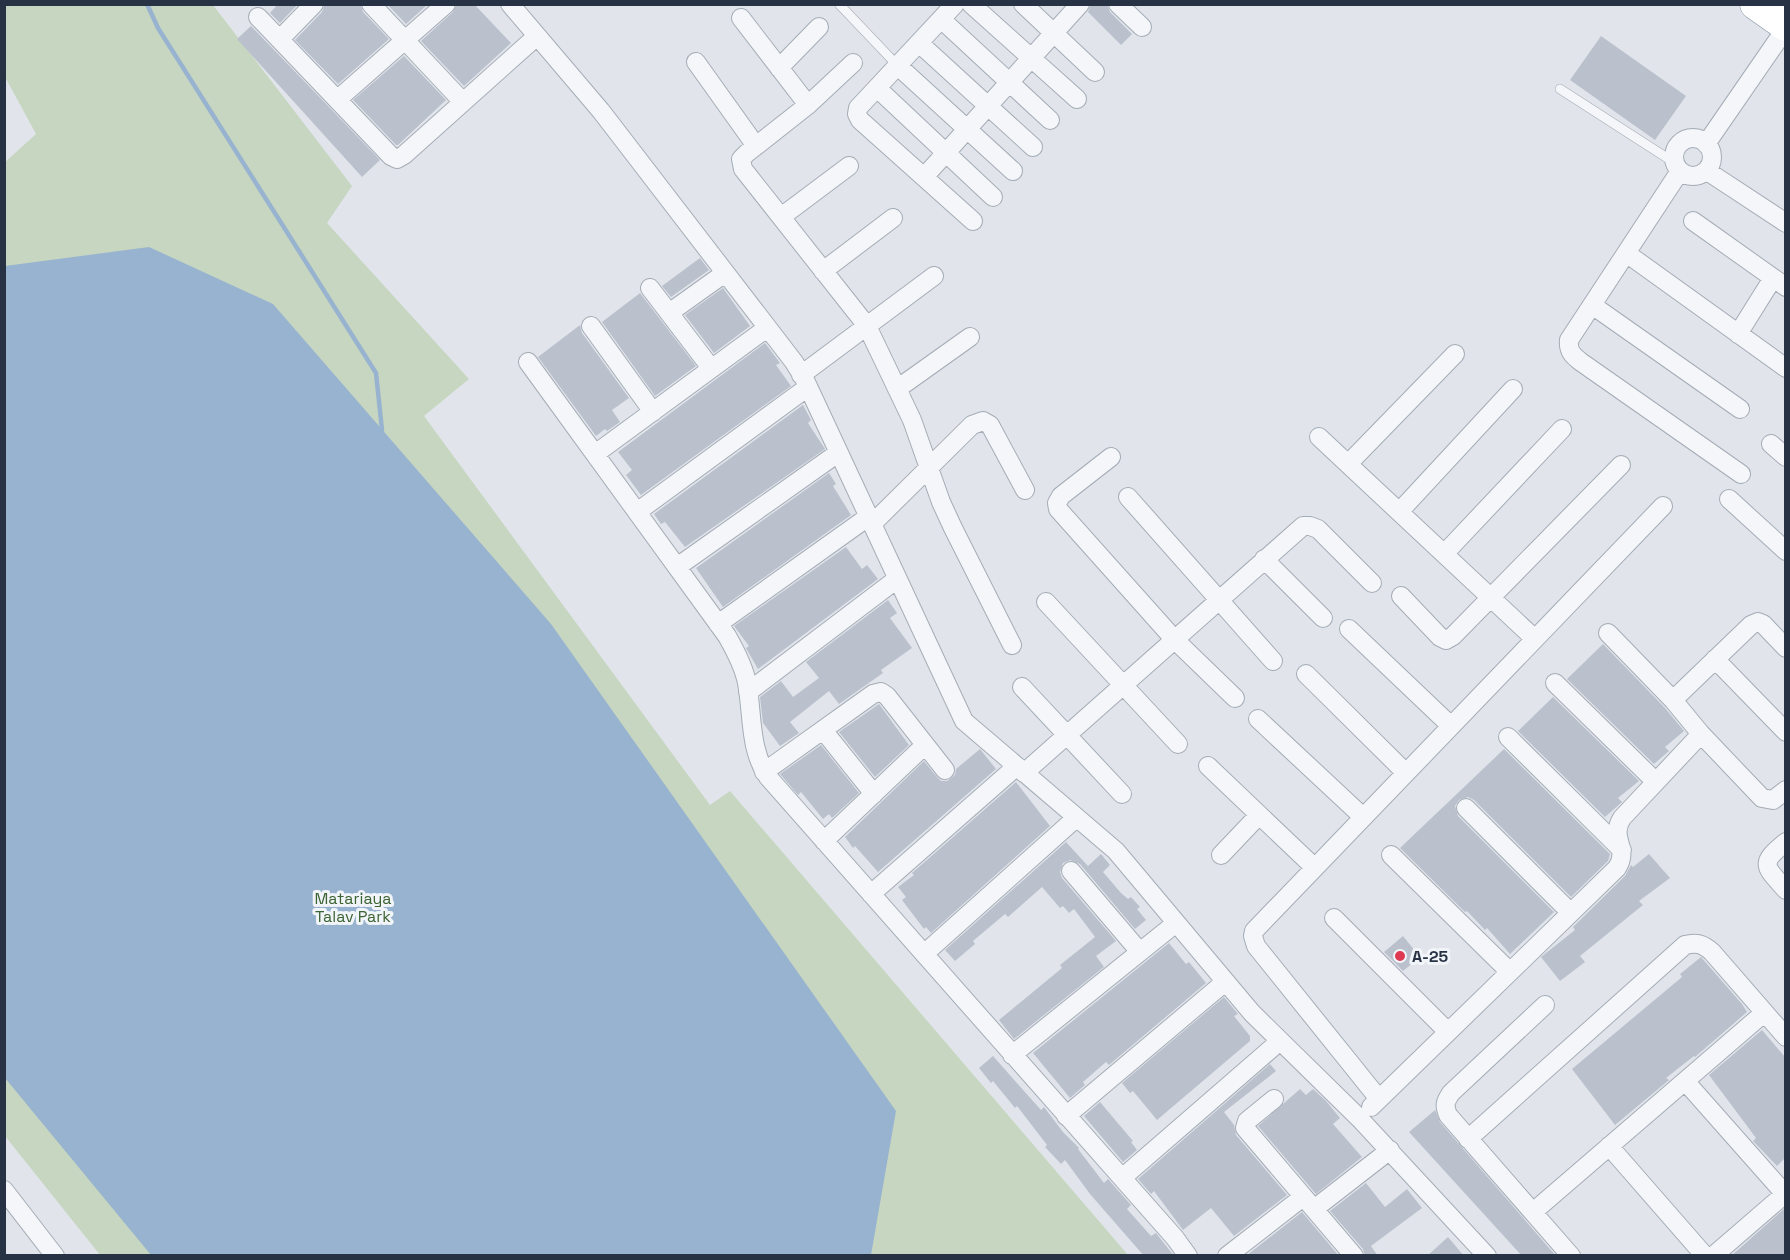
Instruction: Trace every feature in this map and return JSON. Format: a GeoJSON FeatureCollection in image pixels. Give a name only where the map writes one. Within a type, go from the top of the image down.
{"type":"FeatureCollection","features":[{"type":"Feature","properties":{"kind":"highway"},"geometry":{"type":"LineString","coordinates":[[1756,4],[1785,26]]}},
{"type":"Feature","properties":{"kind":"street"},"geometry":{"type":"LineString","coordinates":[[280,39],[314,4]]}},
{"type":"Feature","properties":{"kind":"street"},"geometry":{"type":"LineString","coordinates":[[371,4],[463,102]]}},
{"type":"Feature","properties":{"kind":"street"},"geometry":{"type":"LineString","coordinates":[[339,99],[446,4]]}},
{"type":"Feature","properties":{"kind":"street"},"geometry":{"type":"LineString","coordinates":[[510,4],[601,111],[805,381],[964,721],[1116,851],[1252,1013],[1390,1150],[1487,1256]]}},
{"type":"Feature","properties":{"kind":"street"},"geometry":{"type":"LineString","coordinates":[[971,4],[1077,99]]}},
{"type":"Feature","properties":{"kind":"street"},"geometry":{"type":"LineString","coordinates":[[1023,4],[1095,72]]}},
{"type":"Feature","properties":{"kind":"street"},"geometry":{"type":"LineString","coordinates":[[924,177],[1080,4]]}},
{"type":"Feature","properties":{"kind":"street"},"geometry":{"type":"LineString","coordinates":[[1118,4],[1142,27]]}},
{"type":"Feature","properties":{"kind":"street"},"geometry":{"type":"LineString","coordinates":[[973,220],[860,120],[857,114],[858,108],[920,43],[947,10],[1009,82],[1050,120]]}},
{"type":"Feature","properties":{"kind":"street"},"geometry":{"type":"LineString","coordinates":[[258,17],[339,99],[391,156],[397,159],[537,36]]}},
{"type":"Feature","properties":{"kind":"street"},"geometry":{"type":"LineString","coordinates":[[741,18],[808,105]]}},
{"type":"Feature","properties":{"kind":"street"},"geometry":{"type":"LineString","coordinates":[[1706,144],[1785,26]]}},
{"type":"Feature","properties":{"kind":"street"},"geometry":{"type":"LineString","coordinates":[[779,68],[819,27]]}},
{"type":"Feature","properties":{"kind":"street"},"geometry":{"type":"LineString","coordinates":[[920,43],[1033,147]]}},
{"type":"Feature","properties":{"kind":"street"},"geometry":{"type":"LineString","coordinates":[[696,62],[756,146]]}},
{"type":"Feature","properties":{"kind":"street"},"geometry":{"type":"LineString","coordinates":[[853,63],[808,105],[741,159],[743,169],[867,326],[912,420],[953,528],[1012,645]]}},
{"type":"Feature","properties":{"kind":"street"},"geometry":{"type":"LineString","coordinates":[[898,66],[1013,171]]}},
{"type":"Feature","properties":{"kind":"street"},"geometry":{"type":"LineString","coordinates":[[877,88],[993,197]]}},
{"type":"Feature","properties":{"kind":"street"},"geometry":{"type":"LineString","coordinates":[[1688,139],[1698,139],[1712,152],[1712,162],[1707,171],[1698,176],[1688,176],[1677,167],[1674,153],[1679,144],[1688,139]]}},
{"type":"Feature","properties":{"kind":"street"},"geometry":{"type":"LineString","coordinates":[[781,217],[849,166]]}},
{"type":"Feature","properties":{"kind":"street"},"geometry":{"type":"LineString","coordinates":[[1677,167],[1626,254],[1569,340],[1568,349],[1573,356],[1741,474]]}},
{"type":"Feature","properties":{"kind":"street"},"geometry":{"type":"LineString","coordinates":[[1707,171],[1785,223]]}},
{"type":"Feature","properties":{"kind":"street"},"geometry":{"type":"LineString","coordinates":[[824,271],[893,218]]}},
{"type":"Feature","properties":{"kind":"street"},"geometry":{"type":"LineString","coordinates":[[1693,221],[1779,283],[1738,334]]}},
{"type":"Feature","properties":{"kind":"street"},"geometry":{"type":"LineString","coordinates":[[1626,254],[1785,368]]}},
{"type":"Feature","properties":{"kind":"street"},"geometry":{"type":"LineString","coordinates":[[669,313],[725,273]]}},
{"type":"Feature","properties":{"kind":"street"},"geometry":{"type":"LineString","coordinates":[[637,512],[805,381],[867,326],[934,276]]}},
{"type":"Feature","properties":{"kind":"street"},"geometry":{"type":"LineString","coordinates":[[650,288],[711,368]]}},
{"type":"Feature","properties":{"kind":"street"},"geometry":{"type":"LineString","coordinates":[[1592,305],[1740,409]]}},
{"type":"Feature","properties":{"kind":"street"},"geometry":{"type":"LineString","coordinates":[[591,326],[653,411]]}},
{"type":"Feature","properties":{"kind":"street"},"geometry":{"type":"LineString","coordinates":[[595,454],[767,328]]}},
{"type":"Feature","properties":{"kind":"street"},"geometry":{"type":"LineString","coordinates":[[897,388],[970,338]]}},
{"type":"Feature","properties":{"kind":"street"},"geometry":{"type":"LineString","coordinates":[[1348,464],[1455,354]]}},
{"type":"Feature","properties":{"kind":"street"},"geometry":{"type":"LineString","coordinates":[[528,362],[732,646],[746,680],[755,752],[764,772],[1175,1238],[1188,1256]]}},
{"type":"Feature","properties":{"kind":"street"},"geometry":{"type":"LineString","coordinates":[[1399,512],[1513,389]]}},
{"type":"Feature","properties":{"kind":"street"},"geometry":{"type":"LineString","coordinates":[[718,624],[870,521],[972,425],[983,421],[990,425],[1025,490]]}},
{"type":"Feature","properties":{"kind":"street"},"geometry":{"type":"LineString","coordinates":[[1444,554],[1562,429]]}},
{"type":"Feature","properties":{"kind":"street"},"geometry":{"type":"LineString","coordinates":[[1319,437],[1535,639]]}},
{"type":"Feature","properties":{"kind":"street"},"geometry":{"type":"LineString","coordinates":[[1771,444],[1785,457]]}},
{"type":"Feature","properties":{"kind":"street"},"geometry":{"type":"LineString","coordinates":[[677,567],[838,453]]}},
{"type":"Feature","properties":{"kind":"street"},"geometry":{"type":"LineString","coordinates":[[1111,457],[1061,496],[1057,503],[1058,509],[1174,639],[1235,698]]}},
{"type":"Feature","properties":{"kind":"street"},"geometry":{"type":"LineString","coordinates":[[1401,596],[1446,640],[1459,631],[1621,465]]}},
{"type":"Feature","properties":{"kind":"street"},"geometry":{"type":"LineString","coordinates":[[1128,497],[1273,661]]}},
{"type":"Feature","properties":{"kind":"street"},"geometry":{"type":"LineString","coordinates":[[1730,500],[1785,551]]}},
{"type":"Feature","properties":{"kind":"street"},"geometry":{"type":"LineString","coordinates":[[1379,1099],[1254,942],[1252,936],[1257,926],[1663,506]]}},
{"type":"Feature","properties":{"kind":"street"},"geometry":{"type":"LineString","coordinates":[[871,894],[1021,769],[1066,735],[1303,526],[1318,529],[1372,584]]}},
{"type":"Feature","properties":{"kind":"street"},"geometry":{"type":"LineString","coordinates":[[1264,559],[1323,618]]}},
{"type":"Feature","properties":{"kind":"street"},"geometry":{"type":"LineString","coordinates":[[748,692],[897,579]]}},
{"type":"Feature","properties":{"kind":"street"},"geometry":{"type":"LineString","coordinates":[[1046,602],[1178,744]]}},
{"type":"Feature","properties":{"kind":"street"},"geometry":{"type":"LineString","coordinates":[[1673,700],[1751,625],[1758,622],[1763,624],[1785,648]]}},
{"type":"Feature","properties":{"kind":"street"},"geometry":{"type":"LineString","coordinates":[[1349,629],[1451,726]]}},
{"type":"Feature","properties":{"kind":"street"},"geometry":{"type":"LineString","coordinates":[[1608,633],[1673,700],[1701,734],[1762,798],[1769,800],[1783,797]]}},
{"type":"Feature","properties":{"kind":"street"},"geometry":{"type":"LineString","coordinates":[[1715,659],[1785,732]]}},
{"type":"Feature","properties":{"kind":"street"},"geometry":{"type":"LineString","coordinates":[[1306,674],[1406,772]]}},
{"type":"Feature","properties":{"kind":"street"},"geometry":{"type":"LineString","coordinates":[[1555,683],[1656,782]]}},
{"type":"Feature","properties":{"kind":"street"},"geometry":{"type":"LineString","coordinates":[[1022,687],[1122,794]]}},
{"type":"Feature","properties":{"kind":"street"},"geometry":{"type":"LineString","coordinates":[[764,772],[873,694],[881,692],[887,696],[945,770]]}},
{"type":"Feature","properties":{"kind":"street"},"geometry":{"type":"LineString","coordinates":[[1258,718],[1363,817]]}},
{"type":"Feature","properties":{"kind":"street"},"geometry":{"type":"LineString","coordinates":[[823,730],[874,794]]}},
{"type":"Feature","properties":{"kind":"street"},"geometry":{"type":"LineString","coordinates":[[1359,1118],[1617,868],[1622,860],[1617,827],[1622,818],[1701,734]]}},
{"type":"Feature","properties":{"kind":"street"},"geometry":{"type":"LineString","coordinates":[[1508,737],[1622,850]]}},
{"type":"Feature","properties":{"kind":"street"},"geometry":{"type":"LineString","coordinates":[[824,841],[925,745]]}},
{"type":"Feature","properties":{"kind":"street"},"geometry":{"type":"LineString","coordinates":[[1208,766],[1314,867]]}},
{"type":"Feature","properties":{"kind":"street"},"geometry":{"type":"LineString","coordinates":[[1466,808],[1571,913]]}},
{"type":"Feature","properties":{"kind":"street"},"geometry":{"type":"LineString","coordinates":[[1221,855],[1259,815]]}},
{"type":"Feature","properties":{"kind":"street"},"geometry":{"type":"LineString","coordinates":[[924,954],[1076,818]]}},
{"type":"Feature","properties":{"kind":"street"},"geometry":{"type":"LineString","coordinates":[[1785,842],[1770,854],[1767,864],[1785,890]]}},
{"type":"Feature","properties":{"kind":"street"},"geometry":{"type":"LineString","coordinates":[[1391,855],[1510,972]]}},
{"type":"Feature","properties":{"kind":"street"},"geometry":{"type":"LineString","coordinates":[[1071,871],[1140,952]]}},
{"type":"Feature","properties":{"kind":"street"},"geometry":{"type":"LineString","coordinates":[[1334,918],[1448,1032]]}},
{"type":"Feature","properties":{"kind":"street"},"geometry":{"type":"LineString","coordinates":[[1012,1055],[1176,923]]}},
{"type":"Feature","properties":{"kind":"street"},"geometry":{"type":"LineString","coordinates":[[1468,1139],[1685,945],[1703,945],[1712,952],[1785,1037]]}},
{"type":"Feature","properties":{"kind":"street"},"geometry":{"type":"LineString","coordinates":[[1066,1116],[1225,982]]}},
{"type":"Feature","properties":{"kind":"street"},"geometry":{"type":"LineString","coordinates":[[1545,1005],[1446,1100],[1444,1106],[1448,1115],[1468,1139],[1571,1256]]}},
{"type":"Feature","properties":{"kind":"street"},"geometry":{"type":"LineString","coordinates":[[1533,1212],[1764,1013]]}},
{"type":"Feature","properties":{"kind":"street"},"geometry":{"type":"LineString","coordinates":[[1122,1178],[1280,1041]]}},
{"type":"Feature","properties":{"kind":"street"},"geometry":{"type":"LineString","coordinates":[[1685,1081],[1785,1194],[1713,1256]]}},
{"type":"Feature","properties":{"kind":"street"},"geometry":{"type":"LineString","coordinates":[[1274,1099],[1247,1121],[1245,1128],[1353,1256]]}},
{"type":"Feature","properties":{"kind":"street"},"geometry":{"type":"LineString","coordinates":[[1610,1146],[1705,1256]]}},
{"type":"Feature","properties":{"kind":"street"},"geometry":{"type":"LineString","coordinates":[[1227,1256],[1390,1150]]}},
{"type":"Feature","properties":{"kind":"street"},"geometry":{"type":"LineString","coordinates":[[4,1190],[55,1256]]}},
{"type":"Feature","properties":{"kind":"lane"},"geometry":{"type":"LineString","coordinates":[[839,4],[898,66]]}},
{"type":"Feature","properties":{"kind":"lane"},"geometry":{"type":"LineString","coordinates":[[1560,89],[1677,167]]}},
{"type":"Feature","properties":{"kind":"green space","name":"Matariaya Talav Park"},"geometry":{"type":"Polygon","coordinates":[[[5,5],[213,5],[352,186],[327,223],[469,379],[424,416],[710,805],[730,791],[1128,1255],[100,1255],[5,1136],[4,163],[36,134],[5,77],[5,5]]]}},
{"type":"Feature","properties":{"kind":"water","name":"Matariaya Talav Park"},"geometry":{"type":"Polygon","coordinates":[[[149,247],[273,304],[551,624],[896,1111],[871,1255],[151,1255],[5,1078],[5,266],[149,247]]]}},
{"type":"Feature","properties":{"kind":"building"},"geometry":{"type":"Polygon","coordinates":[[[278,4],[298,4],[280,23],[270,13],[278,4]]]}},
{"type":"Feature","properties":{"kind":"building"},"geometry":{"type":"Polygon","coordinates":[[[325,4],[360,4],[363,12],[389,39],[338,84],[295,40],[322,12],[325,4]]]}},
{"type":"Feature","properties":{"kind":"building"},"geometry":{"type":"Polygon","coordinates":[[[387,4],[428,4],[406,24],[387,4]]]}},
{"type":"Feature","properties":{"kind":"building"},"geometry":{"type":"Polygon","coordinates":[[[457,4],[474,4],[511,43],[464,86],[421,41],[453,12],[457,4]]]}},
{"type":"Feature","properties":{"kind":"building"},"geometry":{"type":"Polygon","coordinates":[[[1091,4],[1107,4],[1110,12],[1132,34],[1121,45],[1088,12],[1091,4]]]}},
{"type":"Feature","properties":{"kind":"building"},"geometry":{"type":"Polygon","coordinates":[[[251,26],[380,160],[362,177],[237,39],[251,26]]]}},
{"type":"Feature","properties":{"kind":"building"},"geometry":{"type":"Polygon","coordinates":[[[1601,36],[1686,96],[1655,140],[1570,80],[1601,36]]]}},
{"type":"Feature","properties":{"kind":"building"},"geometry":{"type":"Polygon","coordinates":[[[404,56],[446,100],[396,145],[353,100],[404,56]]]}},
{"type":"Feature","properties":{"kind":"building"},"geometry":{"type":"Polygon","coordinates":[[[700,258],[709,270],[671,297],[662,286],[700,258]]]}},
{"type":"Feature","properties":{"kind":"building"},"geometry":{"type":"Polygon","coordinates":[[[723,288],[750,326],[714,353],[685,315],[723,288]]]}},
{"type":"Feature","properties":{"kind":"building"},"geometry":{"type":"Polygon","coordinates":[[[640,293],[696,366],[655,396],[602,322],[640,293]]]}},
{"type":"Feature","properties":{"kind":"building"},"geometry":{"type":"Polygon","coordinates":[[[580,325],[582,333],[629,398],[612,410],[620,422],[596,436],[538,357],[580,325]]]}},
{"type":"Feature","properties":{"kind":"building"},"geometry":{"type":"Polygon","coordinates":[[[765,343],[780,363],[776,365],[791,386],[641,495],[626,475],[632,470],[618,452],[765,343]]]}},
{"type":"Feature","properties":{"kind":"building"},"geometry":{"type":"Polygon","coordinates":[[[803,405],[811,420],[808,423],[825,449],[685,547],[665,522],[661,524],[654,514],[803,405]]]}},
{"type":"Feature","properties":{"kind":"building"},"geometry":{"type":"Polygon","coordinates":[[[829,473],[836,484],[833,486],[851,515],[723,607],[696,568],[829,473]]]}},
{"type":"Feature","properties":{"kind":"building"},"geometry":{"type":"Polygon","coordinates":[[[846,547],[862,569],[867,565],[878,579],[758,669],[746,648],[749,646],[734,626],[846,547]]]}},
{"type":"Feature","properties":{"kind":"building"},"geometry":{"type":"Polygon","coordinates":[[[888,600],[897,613],[890,618],[912,648],[881,670],[883,673],[839,704],[829,691],[790,722],[799,733],[780,746],[763,723],[760,697],[781,681],[793,697],[819,678],[806,662],[888,600]]]}},
{"type":"Feature","properties":{"kind":"building"},"geometry":{"type":"Polygon","coordinates":[[[1603,644],[1684,731],[1665,747],[1669,751],[1654,764],[1567,679],[1603,644]]]}},
{"type":"Feature","properties":{"kind":"building"},"geometry":{"type":"Polygon","coordinates":[[[1553,697],[1639,781],[1618,798],[1622,802],[1605,817],[1518,731],[1553,697]]]}},
{"type":"Feature","properties":{"kind":"building"},"geometry":{"type":"Polygon","coordinates":[[[879,704],[909,745],[875,777],[839,732],[879,704]]]}},
{"type":"Feature","properties":{"kind":"building"},"geometry":{"type":"Polygon","coordinates":[[[821,745],[859,793],[832,818],[829,814],[823,819],[801,792],[798,795],[780,774],[821,745]]]}},
{"type":"Feature","properties":{"kind":"building"},"geometry":{"type":"Polygon","coordinates":[[[980,749],[996,769],[878,872],[845,837],[924,761],[941,781],[947,781],[955,775],[956,769],[980,749]]]}},
{"type":"Feature","properties":{"kind":"building"},"geometry":{"type":"Polygon","coordinates":[[[1504,749],[1610,854],[1608,861],[1571,897],[1474,800],[1468,797],[1459,800],[1455,806],[1458,816],[1554,912],[1510,954],[1487,928],[1485,930],[1467,911],[1465,912],[1400,848],[1504,749]]]}},
{"type":"Feature","properties":{"kind":"building"},"geometry":{"type":"Polygon","coordinates":[[[1016,782],[1050,826],[931,933],[926,927],[924,929],[902,900],[906,897],[898,887],[1016,782]]]}},
{"type":"Feature","properties":{"kind":"building"},"geometry":{"type":"Polygon","coordinates":[[[1066,842],[1088,866],[1101,854],[1110,865],[1103,872],[1121,893],[1128,899],[1131,897],[1140,907],[1137,909],[1146,920],[1135,929],[1080,864],[1070,860],[1063,863],[1060,872],[1062,878],[1116,941],[1096,956],[1104,967],[1014,1039],[999,1020],[1062,968],[1060,965],[1095,937],[1074,909],[1069,913],[1063,906],[1060,908],[1042,887],[1008,917],[1005,914],[973,941],[975,944],[955,961],[945,950],[1066,842]]]}},
{"type":"Feature","properties":{"kind":"building"},"geometry":{"type":"Polygon","coordinates":[[[1649,854],[1670,878],[1639,901],[1643,905],[1580,956],[1585,962],[1560,981],[1541,957],[1575,930],[1573,927],[1625,876],[1631,865],[1633,867],[1649,854]]]}},
{"type":"Feature","properties":{"kind":"building","name":"A-25"},"geometry":{"type":"Polygon","coordinates":[[[1403,936],[1420,957],[1403,971],[1384,952],[1403,936]]]}},
{"type":"Feature","properties":{"kind":"building"},"geometry":{"type":"Polygon","coordinates":[[[1169,943],[1206,983],[1109,1065],[1106,1062],[1083,1082],[1085,1085],[1070,1098],[1033,1053],[1169,943]]]}},
{"type":"Feature","properties":{"kind":"building"},"geometry":{"type":"Polygon","coordinates":[[[1701,957],[1747,1012],[1695,1057],[1666,1078],[1669,1080],[1615,1125],[1572,1069],[1682,977],[1680,974],[1701,957]]]}},
{"type":"Feature","properties":{"kind":"building"},"geometry":{"type":"Polygon","coordinates":[[[1224,997],[1238,1014],[1234,1016],[1250,1036],[1250,1041],[1157,1120],[1133,1091],[1130,1093],[1122,1083],[1224,997]]]}},
{"type":"Feature","properties":{"kind":"building"},"geometry":{"type":"Polygon","coordinates":[[[1762,1030],[1785,1057],[1785,1158],[1777,1166],[1753,1141],[1756,1138],[1709,1075],[1762,1030]]]}},
{"type":"Feature","properties":{"kind":"building"},"geometry":{"type":"Polygon","coordinates":[[[993,1056],[1041,1110],[1044,1107],[1079,1148],[1104,1183],[1108,1179],[1131,1205],[1127,1209],[1151,1236],[1156,1233],[1174,1256],[1144,1256],[1090,1194],[1065,1160],[1061,1164],[1045,1147],[1047,1145],[1017,1106],[1015,1108],[979,1068],[993,1056]]]}},
{"type":"Feature","properties":{"kind":"building"},"geometry":{"type":"Polygon","coordinates":[[[1270,1064],[1276,1071],[1224,1112],[1234,1125],[1236,1135],[1287,1195],[1234,1236],[1211,1208],[1183,1230],[1154,1191],[1151,1194],[1138,1179],[1270,1064]]]}},
{"type":"Feature","properties":{"kind":"building"},"geometry":{"type":"Polygon","coordinates":[[[1300,1089],[1306,1095],[1313,1089],[1326,1101],[1340,1118],[1333,1124],[1362,1157],[1316,1194],[1258,1126],[1300,1089]]]}},
{"type":"Feature","properties":{"kind":"building"},"geometry":{"type":"Polygon","coordinates":[[[1100,1102],[1133,1141],[1131,1142],[1137,1150],[1123,1162],[1084,1116],[1100,1102]]]}},
{"type":"Feature","properties":{"kind":"building"},"geometry":{"type":"Polygon","coordinates":[[[1435,1110],[1440,1122],[1556,1256],[1522,1256],[1409,1132],[1435,1110]]]}},
{"type":"Feature","properties":{"kind":"building"},"geometry":{"type":"Polygon","coordinates":[[[1366,1183],[1385,1207],[1407,1189],[1422,1208],[1371,1246],[1378,1256],[1365,1256],[1363,1249],[1330,1211],[1366,1183]]]}},
{"type":"Feature","properties":{"kind":"building"},"geometry":{"type":"Polygon","coordinates":[[[1785,1208],[1785,1256],[1731,1256],[1785,1208]]]}},
{"type":"Feature","properties":{"kind":"building"},"geometry":{"type":"Polygon","coordinates":[[[1302,1212],[1339,1256],[1246,1256],[1302,1212]]]}},
{"type":"Feature","properties":{"kind":"building"},"geometry":{"type":"Polygon","coordinates":[[[1448,1237],[1464,1256],[1427,1256],[1448,1237]]]}},
{"type":"Feature","properties":{"kind":"waterway"},"geometry":{"type":"LineString","coordinates":[[147,4],[158,28],[376,373],[382,430]]}},
{"type":"Feature","properties":{"kind":"place","name":"A-25"},"geometry":{"type":"Point","coordinates":[1400,956]}}]}
